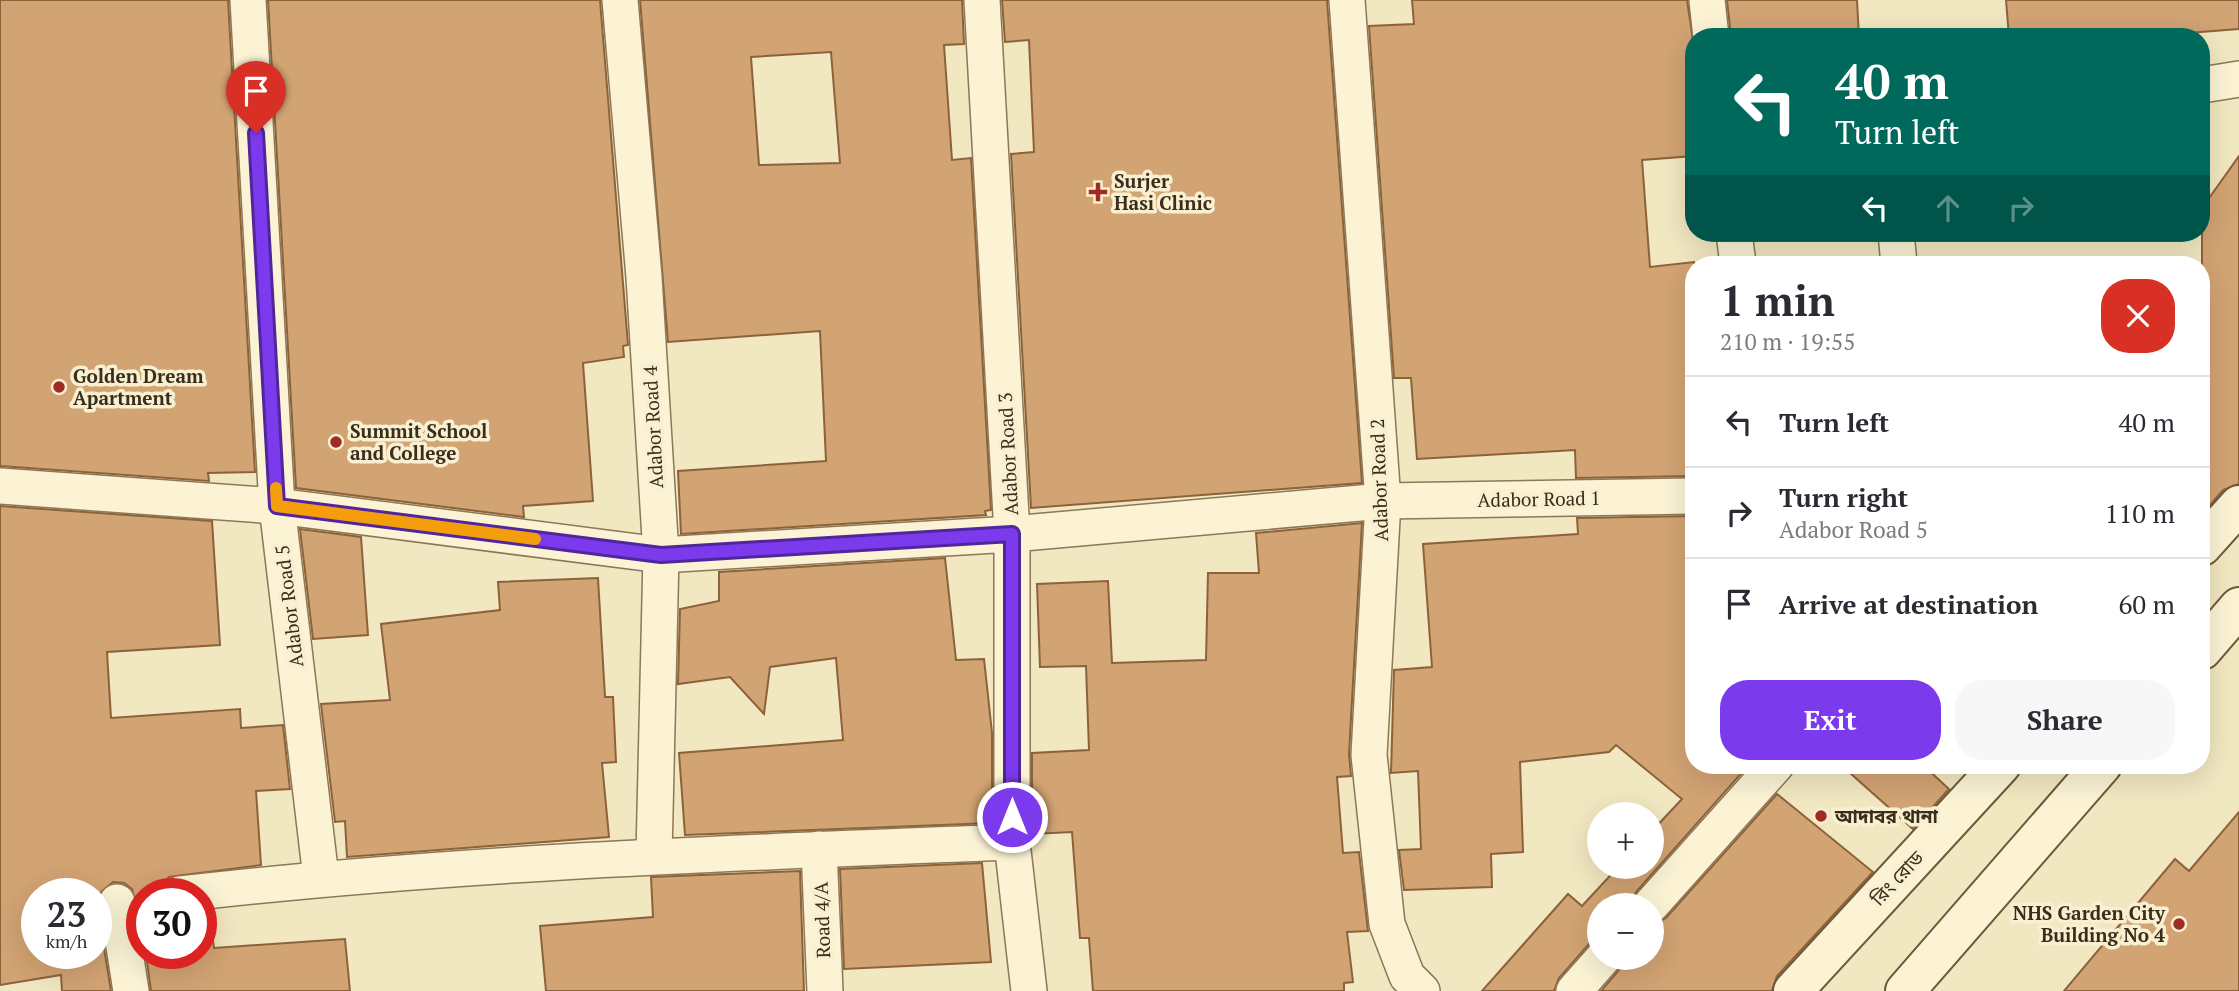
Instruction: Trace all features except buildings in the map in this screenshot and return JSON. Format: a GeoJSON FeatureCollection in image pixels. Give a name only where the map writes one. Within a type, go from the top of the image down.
{"type":"FeatureCollection","features":[{"type":"Feature","properties":{"kind":"main road"},"geometry":{"type":"LineString","coordinates":[[2210,533],[2239,505]]}},
{"type":"Feature","properties":{"kind":"main road"},"geometry":{"type":"LineString","coordinates":[[2210,641],[2239,607]]}},
{"type":"Feature","properties":{"kind":"main road","name":"রিং রোড"},"geometry":{"type":"LineString","coordinates":[[1793,991],[1993,774]]}},
{"type":"Feature","properties":{"kind":"main road"},"geometry":{"type":"LineString","coordinates":[[1905,991],[2094,774]]}},
{"type":"Feature","properties":{"kind":"street","name":"Adabor Road 5"},"geometry":{"type":"LineString","coordinates":[[248,0],[277,506],[321,878]]}},
{"type":"Feature","properties":{"kind":"street","name":"Adabor Road 4"},"geometry":{"type":"LineString","coordinates":[[620,0],[644,277],[661,555],[654,855]]}},
{"type":"Feature","properties":{"kind":"street","name":"Adabor Road 3"},"geometry":{"type":"LineString","coordinates":[[982,0],[1012,534],[1012,842],[1029,991]]}},
{"type":"Feature","properties":{"kind":"street","name":"Adabor Road 2"},"geometry":{"type":"LineString","coordinates":[[1348,0],[1383,501],[1370,755],[1387,924],[1407,986]]}},
{"type":"Feature","properties":{"kind":"street"},"geometry":{"type":"LineString","coordinates":[[1707,0],[1710,28]]}},
{"type":"Feature","properties":{"kind":"street"},"geometry":{"type":"LineString","coordinates":[[2210,84],[2239,79]]}},
{"type":"Feature","properties":{"kind":"street","name":"Adabor Road 1"},"geometry":{"type":"LineString","coordinates":[[0,486],[277,506],[661,555],[1012,534],[1383,501],[1685,496]]}},
{"type":"Feature","properties":{"kind":"street"},"geometry":{"type":"LineString","coordinates":[[1662,893],[1768,774]]}},
{"type":"Feature","properties":{"kind":"street"},"geometry":{"type":"LineString","coordinates":[[217,890],[321,878],[654,855],[1012,842]]}},
{"type":"Feature","properties":{"kind":"street","name":"Road 4/A"},"geometry":{"type":"LineString","coordinates":[[819,849],[825,991]]}},
{"type":"Feature","properties":{"kind":"street"},"geometry":{"type":"LineString","coordinates":[[118,901],[131,991]]}},
{"type":"Feature","properties":{"kind":"street"},"geometry":{"type":"LineString","coordinates":[[1574,991],[1593,970]]}},
{"type":"Feature","properties":{"kind":"slow traffic"},"geometry":{"type":"LineString","coordinates":[[276,488],[277,506],[535,539]]}},
{"type":"Feature","properties":{"kind":"place","name":"Surjer Hasi Clinic"},"geometry":{"type":"Point","coordinates":[1098,192]}},
{"type":"Feature","properties":{"kind":"place","name":"Golden Dream Apartment"},"geometry":{"type":"Point","coordinates":[59,387]}},
{"type":"Feature","properties":{"kind":"place","name":"Summit School and College"},"geometry":{"type":"Point","coordinates":[336,442]}},
{"type":"Feature","properties":{"kind":"place","name":"আদাবর থানা"},"geometry":{"type":"Point","coordinates":[1821,816]}},
{"type":"Feature","properties":{"kind":"place","name":"NHS Garden City Building No 4"},"geometry":{"type":"Point","coordinates":[2179,924]}},
{"type":"Feature","properties":{"kind":"route"},"geometry":{"type":"LineString","coordinates":[[256,133],[277,506],[661,555],[1012,534],[1012,817]]}}]}
